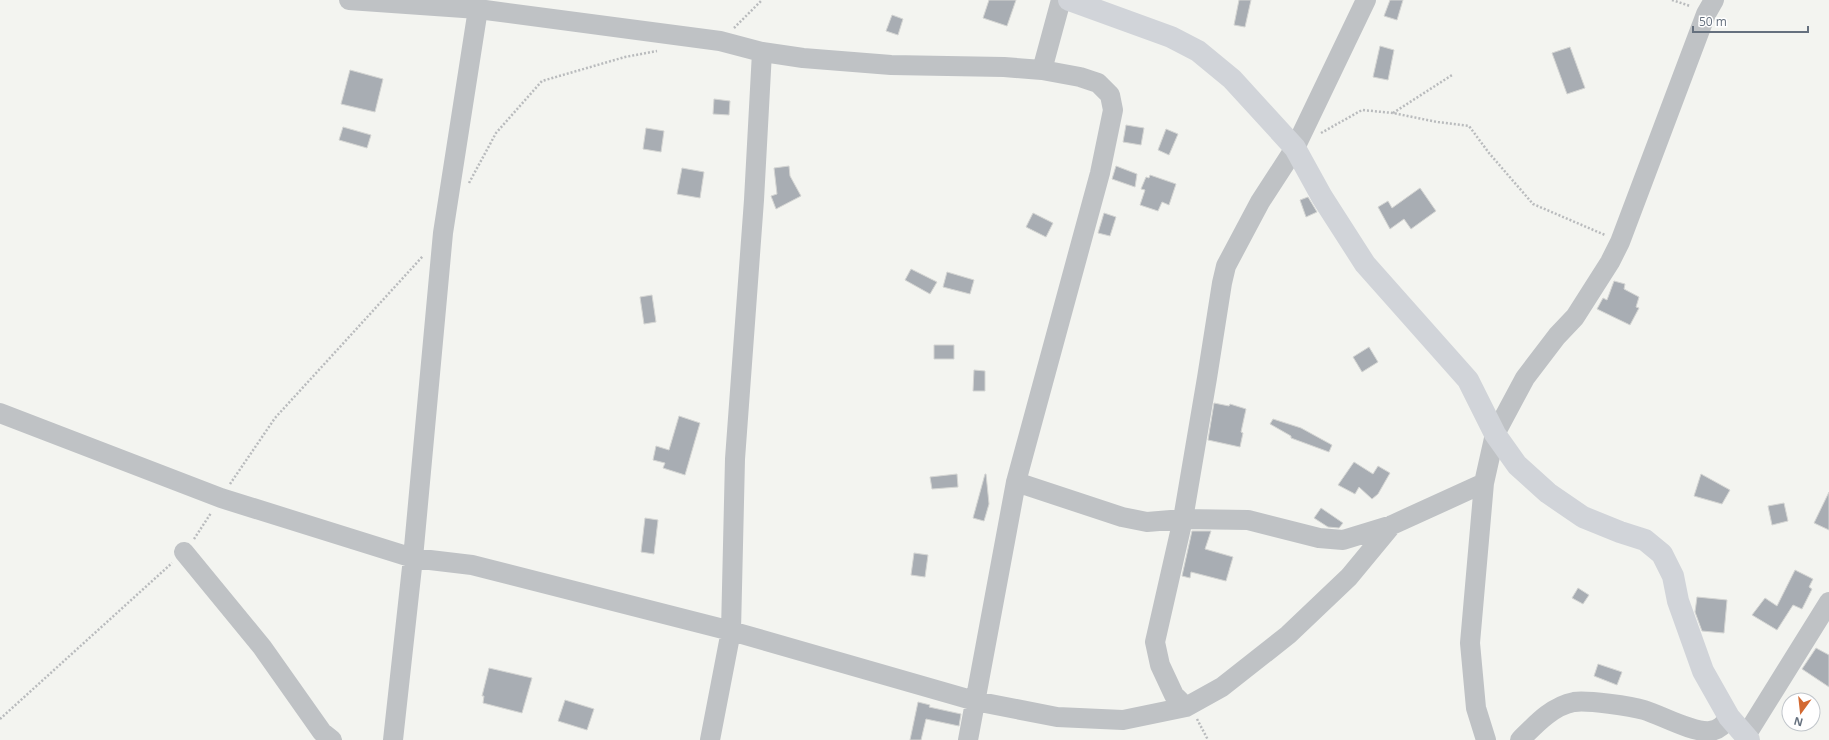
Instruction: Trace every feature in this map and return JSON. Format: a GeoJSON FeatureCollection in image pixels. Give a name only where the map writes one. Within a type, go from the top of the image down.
{"type":"FeatureCollection","features":[{"type":"Feature","properties":{"kind":"main road"},"geometry":{"type":"LineString","coordinates":[[1069,0],[1171,37],[1198,51],[1232,79],[1295,148],[1322,197],[1364,264],[1468,380],[1495,434],[1517,465],[1548,493],[1583,517],[1645,540],[1662,554],[1673,576],[1678,601],[1703,671],[1729,717],[1747,738]]}},
{"type":"Feature","properties":{"kind":"street"},"geometry":{"type":"LineString","coordinates":[[349,0],[478,9],[720,41],[762,52],[803,58],[891,65],[1004,67],[1042,70],[1080,76],[1098,83],[1110,95],[1113,110],[1100,173],[1016,482],[968,740]]}},
{"type":"Feature","properties":{"kind":"street"},"geometry":{"type":"LineString","coordinates":[[1042,70],[1061,0]]}},
{"type":"Feature","properties":{"kind":"street"},"geometry":{"type":"LineString","coordinates":[[1186,707],[1174,695],[1160,665],[1155,642],[1183,519],[1226,266],[1260,202],[1295,148],[1366,0]]}},
{"type":"Feature","properties":{"kind":"street"},"geometry":{"type":"LineString","coordinates":[[1486,740],[1476,708],[1470,643],[1484,483],[1495,434],[1525,378],[1557,336],[1579,311],[1610,262],[1620,242],[1706,14],[1714,0]]}},
{"type":"Feature","properties":{"kind":"street"},"geometry":{"type":"LineString","coordinates":[[393,740],[413,558],[443,233],[478,9]]}},
{"type":"Feature","properties":{"kind":"street"},"geometry":{"type":"LineString","coordinates":[[710,740],[731,631],[735,459],[754,200],[762,52]]}},
{"type":"Feature","properties":{"kind":"street"},"geometry":{"type":"LineString","coordinates":[[0,413],[221,498],[413,558],[472,566],[731,631],[975,701],[1057,718],[1123,720],[1186,707],[1222,687],[1288,635],[1349,577],[1392,525]]}},
{"type":"Feature","properties":{"kind":"street"},"geometry":{"type":"LineString","coordinates":[[1016,482],[1122,516],[1147,522],[1183,519],[1248,520],[1319,538],[1343,540],[1392,525],[1484,483]]}},
{"type":"Feature","properties":{"kind":"street"},"geometry":{"type":"LineString","coordinates":[[184,552],[262,647],[322,732],[332,740]]}},
{"type":"Feature","properties":{"kind":"street"},"geometry":{"type":"LineString","coordinates":[[1747,738],[1829,602]]}},
{"type":"Feature","properties":{"kind":"street"},"geometry":{"type":"LineString","coordinates":[[1520,740],[1553,711],[1576,702],[1615,705],[1644,710],[1673,722],[1709,731],[1722,727],[1729,717]]}},
{"type":"Feature","properties":{"kind":"path"},"geometry":{"type":"LineString","coordinates":[[720,41],[762,0]]}},
{"type":"Feature","properties":{"kind":"path"},"geometry":{"type":"LineString","coordinates":[[468,187],[496,133],[542,81],[625,56],[665,50]]}},
{"type":"Feature","properties":{"kind":"path"},"geometry":{"type":"LineString","coordinates":[[1393,113],[1452,75]]}},
{"type":"Feature","properties":{"kind":"path"},"geometry":{"type":"LineString","coordinates":[[1295,148],[1362,110],[1393,113],[1437,122],[1469,126],[1489,153],[1533,204],[1620,242]]}},
{"type":"Feature","properties":{"kind":"path"},"geometry":{"type":"LineString","coordinates":[[0,719],[184,552],[275,418],[443,233]]}},
{"type":"Feature","properties":{"kind":"path"},"geometry":{"type":"LineString","coordinates":[[1186,707],[1196,716],[1208,740]]}},
{"type":"Feature","properties":{"kind":"building"},"geometry":{"type":"Polygon","coordinates":[[[989,0],[1016,0],[1007,26],[983,18],[989,0]]]}},
{"type":"Feature","properties":{"kind":"building"},"geometry":{"type":"Polygon","coordinates":[[[1239,0],[1251,0],[1245,27],[1234,25],[1239,0]]]}},
{"type":"Feature","properties":{"kind":"building"},"geometry":{"type":"Polygon","coordinates":[[[1390,0],[1403,0],[1397,20],[1384,16],[1390,0]]]}},
{"type":"Feature","properties":{"kind":"building"},"geometry":{"type":"Polygon","coordinates":[[[892,15],[903,19],[898,35],[886,31],[892,15]]]}},
{"type":"Feature","properties":{"kind":"building"},"geometry":{"type":"Polygon","coordinates":[[[1380,46],[1394,50],[1388,80],[1373,77],[1380,46]]]}},
{"type":"Feature","properties":{"kind":"building"},"geometry":{"type":"Polygon","coordinates":[[[1570,47],[1585,88],[1567,94],[1552,53],[1570,47]]]}},
{"type":"Feature","properties":{"kind":"building"},"geometry":{"type":"Polygon","coordinates":[[[350,70],[383,79],[375,112],[341,104],[350,70]]]}},
{"type":"Feature","properties":{"kind":"building"},"geometry":{"type":"Polygon","coordinates":[[[714,99],[730,101],[729,115],[713,114],[714,99]]]}},
{"type":"Feature","properties":{"kind":"building"},"geometry":{"type":"Polygon","coordinates":[[[1126,125],[1144,128],[1141,145],[1123,142],[1126,125]]]}},
{"type":"Feature","properties":{"kind":"building"},"geometry":{"type":"Polygon","coordinates":[[[343,127],[371,135],[367,148],[339,140],[343,127]]]}},
{"type":"Feature","properties":{"kind":"building"},"geometry":{"type":"Polygon","coordinates":[[[646,128],[664,131],[661,152],[643,149],[646,128]]]}},
{"type":"Feature","properties":{"kind":"building"},"geometry":{"type":"Polygon","coordinates":[[[1166,129],[1178,134],[1169,155],[1158,150],[1166,129]]]}},
{"type":"Feature","properties":{"kind":"building"},"geometry":{"type":"Polygon","coordinates":[[[789,166],[790,176],[801,196],[776,209],[771,196],[777,194],[774,168],[789,166]]]}},
{"type":"Feature","properties":{"kind":"building"},"geometry":{"type":"Polygon","coordinates":[[[1116,166],[1137,174],[1135,187],[1112,179],[1116,166]]]}},
{"type":"Feature","properties":{"kind":"building"},"geometry":{"type":"Polygon","coordinates":[[[682,168],[704,172],[700,198],[677,194],[682,168]]]}},
{"type":"Feature","properties":{"kind":"building"},"geometry":{"type":"Polygon","coordinates":[[[1150,175],[1176,184],[1169,205],[1162,202],[1158,211],[1140,205],[1145,190],[1141,189],[1146,177],[1149,178],[1150,175]]]}},
{"type":"Feature","properties":{"kind":"building"},"geometry":{"type":"Polygon","coordinates":[[[1420,188],[1436,211],[1411,229],[1404,219],[1390,229],[1378,207],[1388,201],[1392,208],[1420,188]]]}},
{"type":"Feature","properties":{"kind":"building"},"geometry":{"type":"Polygon","coordinates":[[[1308,197],[1317,212],[1306,217],[1300,200],[1308,197]]]}},
{"type":"Feature","properties":{"kind":"building"},"geometry":{"type":"Polygon","coordinates":[[[1033,213],[1053,223],[1046,237],[1026,227],[1033,213]]]}},
{"type":"Feature","properties":{"kind":"building"},"geometry":{"type":"Polygon","coordinates":[[[1104,213],[1116,217],[1110,236],[1098,233],[1104,213]]]}},
{"type":"Feature","properties":{"kind":"building"},"geometry":{"type":"Polygon","coordinates":[[[911,269],[937,282],[930,294],[905,280],[911,269]]]}},
{"type":"Feature","properties":{"kind":"building"},"geometry":{"type":"Polygon","coordinates":[[[947,272],[974,280],[970,294],[943,287],[947,272]]]}},
{"type":"Feature","properties":{"kind":"building"},"geometry":{"type":"Polygon","coordinates":[[[1614,281],[1625,284],[1624,289],[1639,297],[1636,307],[1639,308],[1630,325],[1597,309],[1603,298],[1607,300],[1614,281]]]}},
{"type":"Feature","properties":{"kind":"building"},"geometry":{"type":"Polygon","coordinates":[[[652,295],[656,322],[644,324],[640,297],[652,295]]]}},
{"type":"Feature","properties":{"kind":"building"},"geometry":{"type":"Polygon","coordinates":[[[934,345],[954,345],[954,359],[934,359],[934,345]]]}},
{"type":"Feature","properties":{"kind":"building"},"geometry":{"type":"Polygon","coordinates":[[[1369,347],[1378,362],[1362,372],[1353,357],[1369,347]]]}},
{"type":"Feature","properties":{"kind":"building"},"geometry":{"type":"Polygon","coordinates":[[[974,370],[985,371],[985,391],[973,391],[974,370]]]}},
{"type":"Feature","properties":{"kind":"building"},"geometry":{"type":"Polygon","coordinates":[[[1214,403],[1229,406],[1230,404],[1246,409],[1241,432],[1243,433],[1240,447],[1208,440],[1214,403]]]}},
{"type":"Feature","properties":{"kind":"building"},"geometry":{"type":"Polygon","coordinates":[[[679,416],[700,423],[685,475],[663,468],[665,463],[653,460],[656,446],[669,450],[679,416]]]}},
{"type":"Feature","properties":{"kind":"building"},"geometry":{"type":"Polygon","coordinates":[[[1273,419],[1301,428],[1332,445],[1329,452],[1291,438],[1291,436],[1270,424],[1273,419]]]}},
{"type":"Feature","properties":{"kind":"building"},"geometry":{"type":"Polygon","coordinates":[[[1354,462],[1373,474],[1378,466],[1390,473],[1378,494],[1372,499],[1359,487],[1355,494],[1338,485],[1354,462]]]}},
{"type":"Feature","properties":{"kind":"building"},"geometry":{"type":"Polygon","coordinates":[[[957,474],[958,487],[932,489],[930,477],[957,474]]]}},
{"type":"Feature","properties":{"kind":"building"},"geometry":{"type":"Polygon","coordinates":[[[985,474],[989,504],[984,521],[973,518],[985,474]]]}},
{"type":"Feature","properties":{"kind":"building"},"geometry":{"type":"Polygon","coordinates":[[[1701,474],[1730,490],[1722,504],[1694,496],[1701,474]]]}},
{"type":"Feature","properties":{"kind":"building"},"geometry":{"type":"Polygon","coordinates":[[[1829,492],[1829,530],[1814,523],[1829,492]]]}},
{"type":"Feature","properties":{"kind":"building"},"geometry":{"type":"Polygon","coordinates":[[[1784,503],[1788,521],[1772,525],[1768,506],[1784,503]]]}},
{"type":"Feature","properties":{"kind":"building"},"geometry":{"type":"Polygon","coordinates":[[[1321,508],[1343,523],[1339,528],[1328,527],[1314,518],[1321,508]]]}},
{"type":"Feature","properties":{"kind":"building"},"geometry":{"type":"Polygon","coordinates":[[[645,518],[658,520],[654,554],[641,552],[645,518]]]}},
{"type":"Feature","properties":{"kind":"building"},"geometry":{"type":"Polygon","coordinates":[[[1192,531],[1211,531],[1205,549],[1233,557],[1226,581],[1191,572],[1190,578],[1182,576],[1192,531]]]}},
{"type":"Feature","properties":{"kind":"building"},"geometry":{"type":"Polygon","coordinates":[[[914,553],[928,555],[925,577],[911,575],[914,553]]]}},
{"type":"Feature","properties":{"kind":"building"},"geometry":{"type":"Polygon","coordinates":[[[1795,570],[1813,579],[1809,587],[1812,589],[1802,609],[1793,605],[1777,630],[1752,615],[1765,598],[1777,606],[1795,570]]]}},
{"type":"Feature","properties":{"kind":"building"},"geometry":{"type":"Polygon","coordinates":[[[1578,588],[1589,595],[1583,604],[1572,598],[1578,588]]]}},
{"type":"Feature","properties":{"kind":"building"},"geometry":{"type":"Polygon","coordinates":[[[1697,597],[1727,600],[1724,633],[1702,631],[1695,612],[1697,597]]]}},
{"type":"Feature","properties":{"kind":"building"},"geometry":{"type":"Polygon","coordinates":[[[1816,648],[1829,655],[1829,687],[1802,669],[1816,648]]]}},
{"type":"Feature","properties":{"kind":"building"},"geometry":{"type":"Polygon","coordinates":[[[1598,664],[1622,672],[1617,685],[1594,676],[1598,664]]]}},
{"type":"Feature","properties":{"kind":"building"},"geometry":{"type":"Polygon","coordinates":[[[489,668],[532,678],[522,713],[483,703],[484,696],[482,696],[489,668]]]}},
{"type":"Feature","properties":{"kind":"building"},"geometry":{"type":"Polygon","coordinates":[[[565,700],[594,709],[587,730],[558,721],[565,700]]]}},
{"type":"Feature","properties":{"kind":"building"},"geometry":{"type":"Polygon","coordinates":[[[918,702],[930,705],[929,707],[961,714],[959,726],[926,719],[921,740],[910,740],[918,702]]]}}]}
